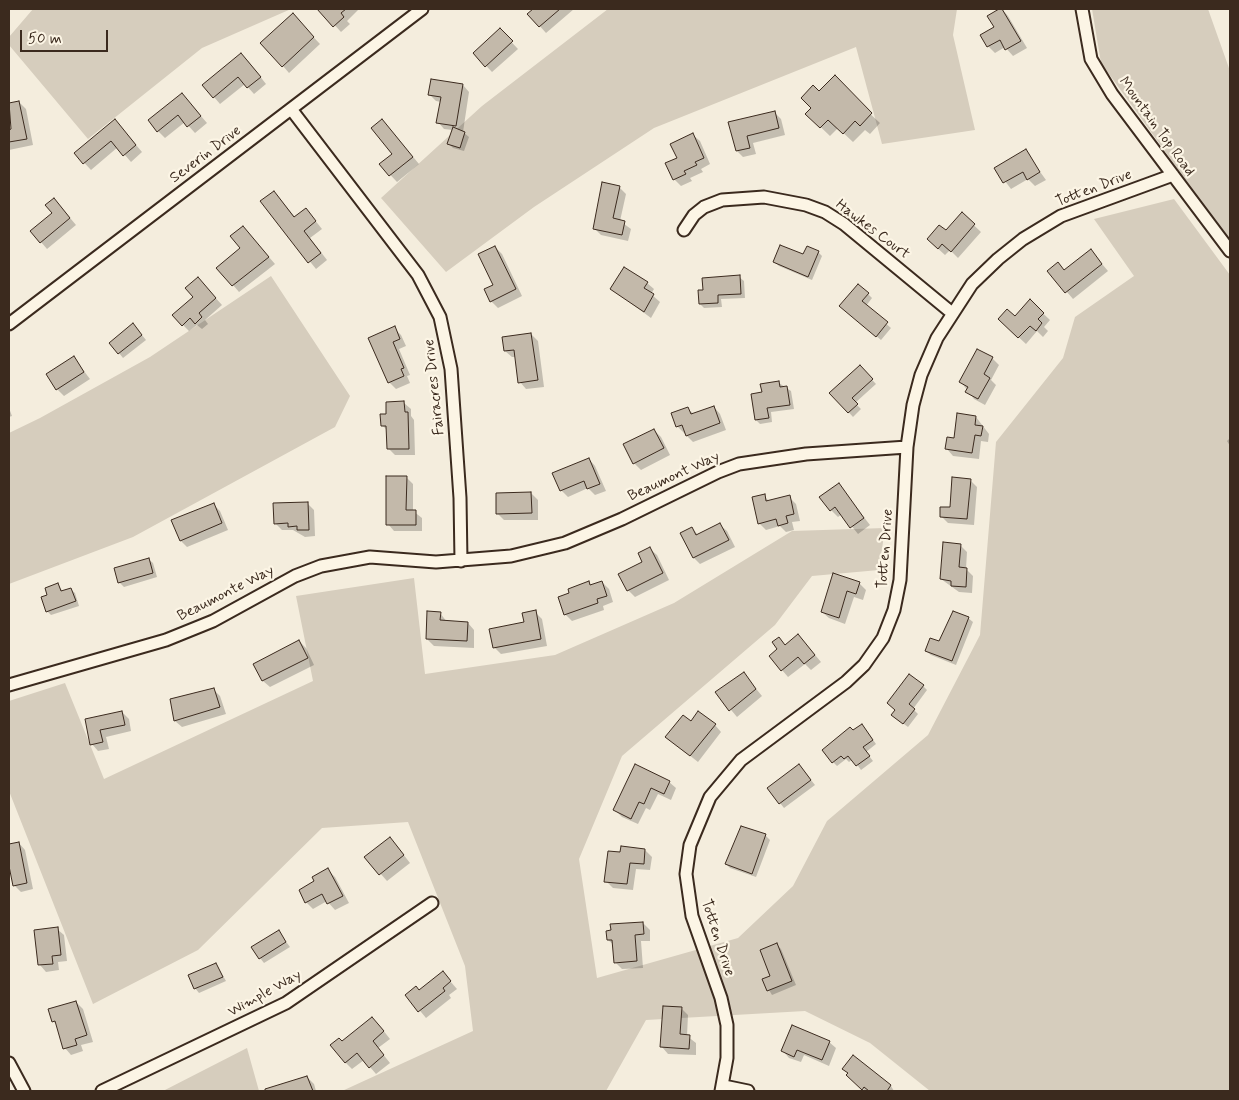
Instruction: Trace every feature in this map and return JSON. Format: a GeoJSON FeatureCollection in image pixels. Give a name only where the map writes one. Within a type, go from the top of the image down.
{"type":"FeatureCollection","features":[{"type":"Feature","properties":{"kind":"street","name":"Severin Drive"},"geometry":{"type":"LineString","coordinates":[[9,324],[422,9]]}},
{"type":"Feature","properties":{"kind":"street","name":"Mountain Top Road"},"geometry":{"type":"LineString","coordinates":[[1082,9],[1091,59],[1112,94],[1230,251]]}},
{"type":"Feature","properties":{"kind":"street","name":"Fairacres Drive"},"geometry":{"type":"LineString","coordinates":[[290,109],[418,275],[440,317],[451,370],[460,498],[461,561]]}},
{"type":"Feature","properties":{"kind":"street","name":"Totten Drive"},"geometry":{"type":"LineString","coordinates":[[723,1089],[727,1058],[727,1025],[721,998],[690,908],[686,874],[690,845],[710,797],[741,760],[846,682],[864,665],[883,638],[894,610],[900,580],[907,447],[913,405],[921,375],[937,338],[972,284],[998,259],[1061,216],[1173,175]]}},
{"type":"Feature","properties":{"kind":"street","name":"Hawkes Court"},"geometry":{"type":"LineString","coordinates":[[684,230],[694,215],[704,207],[722,200],[764,197],[806,205],[825,212],[844,224],[952,313]]}},
{"type":"Feature","properties":{"kind":"street","name":"Beaumont Way"},"geometry":{"type":"LineString","coordinates":[[461,561],[511,556],[565,543],[622,519],[718,472],[739,464],[806,454],[907,447]]}},
{"type":"Feature","properties":{"kind":"street","name":"Beaumonte Way"},"geometry":{"type":"LineString","coordinates":[[9,685],[166,640],[213,621],[295,576],[321,566],[370,557],[436,562],[461,561]]}},
{"type":"Feature","properties":{"kind":"street","name":"Wimple Way"},"geometry":{"type":"LineString","coordinates":[[102,1091],[286,1003],[330,975],[432,903]]}},
{"type":"Feature","properties":{"kind":"street"},"geometry":{"type":"LineString","coordinates":[[9,1063],[24,1091]]}},
{"type":"Feature","properties":{"kind":"street"},"geometry":{"type":"LineString","coordinates":[[723,1089],[748,1091]]}},
{"type":"Feature","properties":{"kind":"shaded area"},"geometry":{"type":"Polygon","coordinates":[[[33,9],[291,9],[202,48],[88,139],[9,45],[9,37],[33,9]]]}},
{"type":"Feature","properties":{"kind":"shaded area"},"geometry":{"type":"Polygon","coordinates":[[[608,9],[957,9],[953,35],[975,130],[882,144],[856,47],[654,128],[534,207],[446,272],[381,198],[482,106],[608,9]]]}},
{"type":"Feature","properties":{"kind":"shaded area"},"geometry":{"type":"Polygon","coordinates":[[[1092,9],[1208,9],[1230,71],[1230,241],[1101,63],[1092,9]]]}},
{"type":"Feature","properties":{"kind":"shaded area"},"geometry":{"type":"Polygon","coordinates":[[[1174,199],[1230,275],[1230,1091],[930,1091],[870,1043],[805,1011],[646,1020],[606,1091],[342,1091],[473,1031],[465,966],[408,822],[322,828],[198,950],[93,1004],[9,791],[9,701],[65,683],[104,779],[313,681],[296,596],[414,578],[425,674],[555,655],[674,603],[792,531],[885,528],[879,570],[812,576],[775,625],[622,756],[579,859],[597,978],[738,938],[793,886],[827,821],[928,735],[980,635],[996,442],[1063,358],[1075,317],[1134,276],[1094,219],[1174,199]]]}},
{"type":"Feature","properties":{"kind":"shaded area"},"geometry":{"type":"Polygon","coordinates":[[[271,276],[350,396],[335,427],[133,537],[9,584],[9,433],[40,418],[150,357],[271,276]]]}},
{"type":"Feature","properties":{"kind":"shaded area"},"geometry":{"type":"Polygon","coordinates":[[[247,1048],[259,1091],[163,1091],[247,1048]]]}},
{"type":"Feature","properties":{"kind":"building"},"geometry":{"type":"Polygon","coordinates":[[[317,9],[346,9],[341,13],[344,17],[333,27],[317,9]]]}},
{"type":"Feature","properties":{"kind":"building"},"geometry":{"type":"Polygon","coordinates":[[[533,9],[560,9],[539,27],[527,14],[533,9]]]}},
{"type":"Feature","properties":{"kind":"building"},"geometry":{"type":"Polygon","coordinates":[[[1002,9],[1021,41],[1005,50],[1000,40],[987,47],[980,35],[994,27],[987,16],[1002,9]]]}},
{"type":"Feature","properties":{"kind":"building"},"geometry":{"type":"Polygon","coordinates":[[[293,13],[314,37],[282,67],[260,43],[293,13]]]}},
{"type":"Feature","properties":{"kind":"building"},"geometry":{"type":"Polygon","coordinates":[[[500,28],[513,41],[485,67],[473,53],[500,28]]]}},
{"type":"Feature","properties":{"kind":"building"},"geometry":{"type":"Polygon","coordinates":[[[241,53],[261,77],[247,88],[238,77],[213,98],[202,85],[241,53]]]}},
{"type":"Feature","properties":{"kind":"building"},"geometry":{"type":"Polygon","coordinates":[[[835,75],[872,113],[860,126],[855,121],[843,134],[828,120],[820,128],[805,114],[811,108],[801,98],[813,85],[819,91],[835,75]]]}},
{"type":"Feature","properties":{"kind":"building"},"geometry":{"type":"Polygon","coordinates":[[[431,79],[463,84],[456,126],[436,123],[441,97],[428,95],[431,79]]]}},
{"type":"Feature","properties":{"kind":"building"},"geometry":{"type":"Polygon","coordinates":[[[182,93],[201,116],[187,127],[178,115],[157,132],[148,120],[182,93]]]}},
{"type":"Feature","properties":{"kind":"building"},"geometry":{"type":"Polygon","coordinates":[[[19,101],[27,139],[9,142],[9,130],[11,129],[9,103],[19,101]]]}},
{"type":"Feature","properties":{"kind":"building"},"geometry":{"type":"Polygon","coordinates":[[[775,111],[779,128],[747,136],[750,148],[736,151],[728,122],[775,111]]]}},
{"type":"Feature","properties":{"kind":"building"},"geometry":{"type":"Polygon","coordinates":[[[115,119],[136,145],[123,156],[111,141],[83,164],[74,153],[115,119]]]}},
{"type":"Feature","properties":{"kind":"building"},"geometry":{"type":"Polygon","coordinates":[[[382,119],[413,157],[389,176],[379,164],[392,154],[371,128],[382,119]]]}},
{"type":"Feature","properties":{"kind":"building"},"geometry":{"type":"Polygon","coordinates":[[[453,127],[465,132],[460,148],[447,144],[453,127]]]}},
{"type":"Feature","properties":{"kind":"building"},"geometry":{"type":"Polygon","coordinates":[[[693,133],[704,158],[695,162],[697,165],[684,171],[686,174],[673,180],[665,163],[677,158],[670,144],[693,133]]]}},
{"type":"Feature","properties":{"kind":"building"},"geometry":{"type":"Polygon","coordinates":[[[1026,149],[1040,172],[1027,180],[1023,172],[1003,183],[994,168],[1026,149]]]}},
{"type":"Feature","properties":{"kind":"building"},"geometry":{"type":"Polygon","coordinates":[[[602,182],[620,186],[613,218],[625,221],[622,235],[593,229],[602,182]]]}},
{"type":"Feature","properties":{"kind":"building"},"geometry":{"type":"Polygon","coordinates":[[[274,191],[294,217],[306,208],[316,221],[304,231],[321,253],[308,263],[260,201],[274,191]]]}},
{"type":"Feature","properties":{"kind":"building"},"geometry":{"type":"Polygon","coordinates":[[[54,198],[70,218],[40,243],[30,231],[52,213],[45,205],[54,198]]]}},
{"type":"Feature","properties":{"kind":"building"},"geometry":{"type":"Polygon","coordinates":[[[962,212],[975,224],[951,252],[942,244],[938,249],[927,239],[939,225],[946,230],[962,212]]]}},
{"type":"Feature","properties":{"kind":"building"},"geometry":{"type":"Polygon","coordinates":[[[243,226],[269,257],[232,286],[216,268],[240,248],[230,236],[243,226]]]}},
{"type":"Feature","properties":{"kind":"building"},"geometry":{"type":"Polygon","coordinates":[[[780,245],[803,254],[807,246],[819,251],[808,277],[773,262],[780,245]]]}},
{"type":"Feature","properties":{"kind":"building"},"geometry":{"type":"Polygon","coordinates":[[[495,246],[516,289],[490,302],[484,289],[493,285],[478,254],[495,246]]]}},
{"type":"Feature","properties":{"kind":"building"},"geometry":{"type":"Polygon","coordinates":[[[1091,249],[1102,264],[1065,293],[1047,271],[1058,262],[1064,270],[1091,249]]]}},
{"type":"Feature","properties":{"kind":"building"},"geometry":{"type":"Polygon","coordinates":[[[624,267],[648,282],[644,288],[654,294],[644,312],[610,289],[624,267]]]}},
{"type":"Feature","properties":{"kind":"building"},"geometry":{"type":"Polygon","coordinates":[[[740,275],[741,294],[718,295],[718,303],[699,304],[698,290],[703,290],[702,278],[740,275]]]}},
{"type":"Feature","properties":{"kind":"building"},"geometry":{"type":"Polygon","coordinates":[[[198,277],[216,298],[199,313],[202,317],[195,324],[190,318],[182,326],[172,315],[193,297],[185,288],[198,277]]]}},
{"type":"Feature","properties":{"kind":"building"},"geometry":{"type":"Polygon","coordinates":[[[858,284],[869,293],[862,301],[888,322],[876,337],[839,306],[858,284]]]}},
{"type":"Feature","properties":{"kind":"building"},"geometry":{"type":"Polygon","coordinates":[[[1030,299],[1044,313],[1038,319],[1042,323],[1036,331],[1030,326],[1018,338],[998,319],[1007,309],[1015,316],[1030,299]]]}},
{"type":"Feature","properties":{"kind":"building"},"geometry":{"type":"Polygon","coordinates":[[[133,323],[142,335],[118,354],[109,343],[133,323]]]}},
{"type":"Feature","properties":{"kind":"building"},"geometry":{"type":"Polygon","coordinates":[[[395,326],[400,339],[393,342],[404,368],[401,369],[404,376],[388,383],[368,338],[395,326]]]}},
{"type":"Feature","properties":{"kind":"building"},"geometry":{"type":"Polygon","coordinates":[[[531,333],[538,380],[518,383],[514,350],[504,351],[502,337],[531,333]]]}},
{"type":"Feature","properties":{"kind":"building"},"geometry":{"type":"Polygon","coordinates":[[[977,349],[993,357],[984,374],[990,378],[978,399],[965,392],[968,387],[959,382],[977,349]]]}},
{"type":"Feature","properties":{"kind":"building"},"geometry":{"type":"Polygon","coordinates":[[[74,356],[84,372],[56,390],[46,374],[74,356]]]}},
{"type":"Feature","properties":{"kind":"building"},"geometry":{"type":"Polygon","coordinates":[[[860,365],[873,379],[852,398],[858,404],[848,413],[829,393],[860,365]]]}},
{"type":"Feature","properties":{"kind":"building"},"geometry":{"type":"Polygon","coordinates":[[[779,381],[780,387],[787,386],[790,405],[767,408],[769,418],[755,420],[751,394],[762,392],[760,384],[779,381]]]}},
{"type":"Feature","properties":{"kind":"building"},"geometry":{"type":"Polygon","coordinates":[[[404,401],[405,412],[408,412],[409,449],[387,449],[386,426],[381,426],[380,414],[386,414],[386,402],[404,401]]]}},
{"type":"Feature","properties":{"kind":"building"},"geometry":{"type":"Polygon","coordinates":[[[714,406],[720,423],[686,436],[682,425],[676,427],[671,413],[688,407],[691,414],[714,406]]]}},
{"type":"Feature","properties":{"kind":"building"},"geometry":{"type":"Polygon","coordinates":[[[957,413],[976,416],[975,425],[983,426],[981,436],[975,435],[972,453],[945,449],[947,437],[954,438],[957,413]]]}},
{"type":"Feature","properties":{"kind":"building"},"geometry":{"type":"Polygon","coordinates":[[[654,429],[664,448],[633,464],[623,444],[654,429]]]}},
{"type":"Feature","properties":{"kind":"building"},"geometry":{"type":"Polygon","coordinates":[[[589,458],[600,484],[587,489],[584,481],[560,491],[552,473],[589,458]]]}},
{"type":"Feature","properties":{"kind":"building"},"geometry":{"type":"Polygon","coordinates":[[[386,476],[407,476],[406,510],[416,510],[416,525],[386,525],[386,476]]]}},
{"type":"Feature","properties":{"kind":"building"},"geometry":{"type":"Polygon","coordinates":[[[952,477],[971,479],[967,519],[940,517],[940,507],[950,507],[952,477]]]}},
{"type":"Feature","properties":{"kind":"building"},"geometry":{"type":"Polygon","coordinates":[[[839,483],[864,518],[850,528],[835,507],[830,511],[819,497],[839,483]]]}},
{"type":"Feature","properties":{"kind":"building"},"geometry":{"type":"Polygon","coordinates":[[[531,492],[532,513],[496,514],[496,493],[531,492]]]}},
{"type":"Feature","properties":{"kind":"building"},"geometry":{"type":"Polygon","coordinates":[[[765,494],[766,501],[790,495],[794,514],[786,516],[788,523],[778,526],[776,519],[758,524],[752,497],[765,494]]]}},
{"type":"Feature","properties":{"kind":"building"},"geometry":{"type":"Polygon","coordinates":[[[308,502],[309,530],[297,530],[297,526],[288,527],[288,523],[274,524],[273,503],[308,502]]]}},
{"type":"Feature","properties":{"kind":"building"},"geometry":{"type":"Polygon","coordinates":[[[214,503],[222,523],[180,541],[171,520],[214,503]]]}},
{"type":"Feature","properties":{"kind":"building"},"geometry":{"type":"Polygon","coordinates":[[[720,523],[729,540],[693,558],[680,533],[692,527],[696,535],[720,523]]]}},
{"type":"Feature","properties":{"kind":"building"},"geometry":{"type":"Polygon","coordinates":[[[943,542],[961,544],[959,567],[967,568],[966,587],[951,586],[951,581],[940,579],[943,542]]]}},
{"type":"Feature","properties":{"kind":"building"},"geometry":{"type":"Polygon","coordinates":[[[650,547],[663,573],[627,591],[618,574],[642,562],[638,553],[650,547]]]}},
{"type":"Feature","properties":{"kind":"building"},"geometry":{"type":"Polygon","coordinates":[[[149,558],[153,573],[118,583],[114,568],[149,558]]]}},
{"type":"Feature","properties":{"kind":"building"},"geometry":{"type":"Polygon","coordinates":[[[833,573],[860,582],[856,594],[847,591],[839,618],[821,612],[833,573]]]}},
{"type":"Feature","properties":{"kind":"building"},"geometry":{"type":"Polygon","coordinates":[[[589,581],[590,585],[602,581],[607,596],[597,599],[598,603],[564,615],[558,597],[569,593],[568,589],[589,581]]]}},
{"type":"Feature","properties":{"kind":"building"},"geometry":{"type":"Polygon","coordinates":[[[58,583],[61,591],[71,588],[76,601],[46,612],[41,597],[47,595],[45,588],[58,583]]]}},
{"type":"Feature","properties":{"kind":"building"},"geometry":{"type":"Polygon","coordinates":[[[536,610],[541,639],[493,648],[489,629],[524,622],[522,613],[536,610]]]}},
{"type":"Feature","properties":{"kind":"building"},"geometry":{"type":"Polygon","coordinates":[[[427,611],[441,612],[440,620],[468,622],[467,641],[426,639],[427,611]]]}},
{"type":"Feature","properties":{"kind":"building"},"geometry":{"type":"Polygon","coordinates":[[[953,611],[969,617],[952,661],[925,651],[930,638],[939,641],[953,611]]]}},
{"type":"Feature","properties":{"kind":"building"},"geometry":{"type":"Polygon","coordinates":[[[798,634],[815,655],[804,664],[798,657],[781,671],[769,656],[777,649],[772,642],[779,637],[785,645],[798,634]]]}},
{"type":"Feature","properties":{"kind":"building"},"geometry":{"type":"Polygon","coordinates":[[[299,640],[308,658],[262,681],[253,664],[299,640]]]}},
{"type":"Feature","properties":{"kind":"building"},"geometry":{"type":"Polygon","coordinates":[[[744,672],[756,689],[729,711],[715,692],[744,672]]]}},
{"type":"Feature","properties":{"kind":"building"},"geometry":{"type":"Polygon","coordinates":[[[909,674],[924,685],[909,704],[915,709],[903,724],[891,715],[895,710],[887,703],[909,674]]]}},
{"type":"Feature","properties":{"kind":"building"},"geometry":{"type":"Polygon","coordinates":[[[214,688],[220,707],[174,721],[170,699],[214,688]]]}},
{"type":"Feature","properties":{"kind":"building"},"geometry":{"type":"Polygon","coordinates":[[[122,711],[125,725],[100,730],[103,742],[90,745],[85,719],[122,711]]]}},
{"type":"Feature","properties":{"kind":"building"},"geometry":{"type":"Polygon","coordinates":[[[698,711],[716,724],[690,756],[665,737],[683,715],[691,721],[698,711]]]}},
{"type":"Feature","properties":{"kind":"building"},"geometry":{"type":"Polygon","coordinates":[[[862,724],[873,740],[863,747],[870,756],[856,766],[848,756],[844,759],[841,756],[832,763],[822,750],[850,727],[853,730],[862,724]]]}},
{"type":"Feature","properties":{"kind":"building"},"geometry":{"type":"Polygon","coordinates":[[[635,764],[670,781],[664,794],[651,788],[644,804],[639,802],[631,819],[613,810],[635,764]]]}},
{"type":"Feature","properties":{"kind":"building"},"geometry":{"type":"Polygon","coordinates":[[[799,764],[811,780],[779,804],[767,788],[799,764]]]}},
{"type":"Feature","properties":{"kind":"building"},"geometry":{"type":"Polygon","coordinates":[[[741,826],[766,834],[752,874],[725,864],[741,826]]]}},
{"type":"Feature","properties":{"kind":"building"},"geometry":{"type":"Polygon","coordinates":[[[390,837],[404,855],[379,875],[364,857],[390,837]]]}},
{"type":"Feature","properties":{"kind":"building"},"geometry":{"type":"Polygon","coordinates":[[[19,842],[27,883],[13,886],[9,866],[9,844],[19,842]]]}},
{"type":"Feature","properties":{"kind":"building"},"geometry":{"type":"Polygon","coordinates":[[[621,846],[645,849],[644,864],[630,863],[627,884],[604,882],[608,851],[620,852],[621,846]]]}},
{"type":"Feature","properties":{"kind":"building"},"geometry":{"type":"Polygon","coordinates":[[[328,868],[343,896],[327,904],[322,894],[305,903],[299,890],[314,881],[312,877],[328,868]]]}},
{"type":"Feature","properties":{"kind":"building"},"geometry":{"type":"Polygon","coordinates":[[[643,922],[644,934],[635,935],[637,961],[614,963],[612,940],[607,940],[606,931],[611,930],[610,924],[643,922]]]}},
{"type":"Feature","properties":{"kind":"building"},"geometry":{"type":"Polygon","coordinates":[[[58,927],[61,955],[52,956],[53,964],[38,965],[34,930],[58,927]]]}},
{"type":"Feature","properties":{"kind":"building"},"geometry":{"type":"Polygon","coordinates":[[[279,930],[286,942],[259,959],[251,947],[279,930]]]}},
{"type":"Feature","properties":{"kind":"building"},"geometry":{"type":"Polygon","coordinates":[[[777,943],[792,981],[767,991],[762,979],[770,976],[760,950],[777,943]]]}},
{"type":"Feature","properties":{"kind":"building"},"geometry":{"type":"Polygon","coordinates":[[[216,963],[223,977],[194,989],[188,975],[216,963]]]}},
{"type":"Feature","properties":{"kind":"building"},"geometry":{"type":"Polygon","coordinates":[[[443,971],[451,981],[443,988],[445,991],[418,1012],[405,995],[416,986],[419,990],[443,971]]]}},
{"type":"Feature","properties":{"kind":"building"},"geometry":{"type":"Polygon","coordinates":[[[76,1001],[87,1035],[75,1039],[77,1045],[63,1049],[55,1021],[52,1022],[48,1009],[76,1001]]]}},
{"type":"Feature","properties":{"kind":"building"},"geometry":{"type":"Polygon","coordinates":[[[663,1006],[682,1007],[680,1034],[690,1035],[689,1049],[660,1047],[663,1006]]]}},
{"type":"Feature","properties":{"kind":"building"},"geometry":{"type":"Polygon","coordinates":[[[372,1017],[384,1031],[373,1041],[384,1055],[369,1068],[357,1053],[345,1063],[330,1045],[339,1038],[342,1041],[372,1017]]]}},
{"type":"Feature","properties":{"kind":"building"},"geometry":{"type":"Polygon","coordinates":[[[792,1025],[830,1041],[822,1060],[797,1050],[794,1057],[781,1051],[792,1025]]]}},
{"type":"Feature","properties":{"kind":"building"},"geometry":{"type":"Polygon","coordinates":[[[853,1055],[891,1085],[887,1091],[869,1091],[864,1087],[862,1090],[846,1075],[848,1073],[842,1069],[853,1055]]]}},
{"type":"Feature","properties":{"kind":"building"},"geometry":{"type":"Polygon","coordinates":[[[307,1076],[313,1091],[265,1091],[265,1089],[307,1076]]]}}]}
